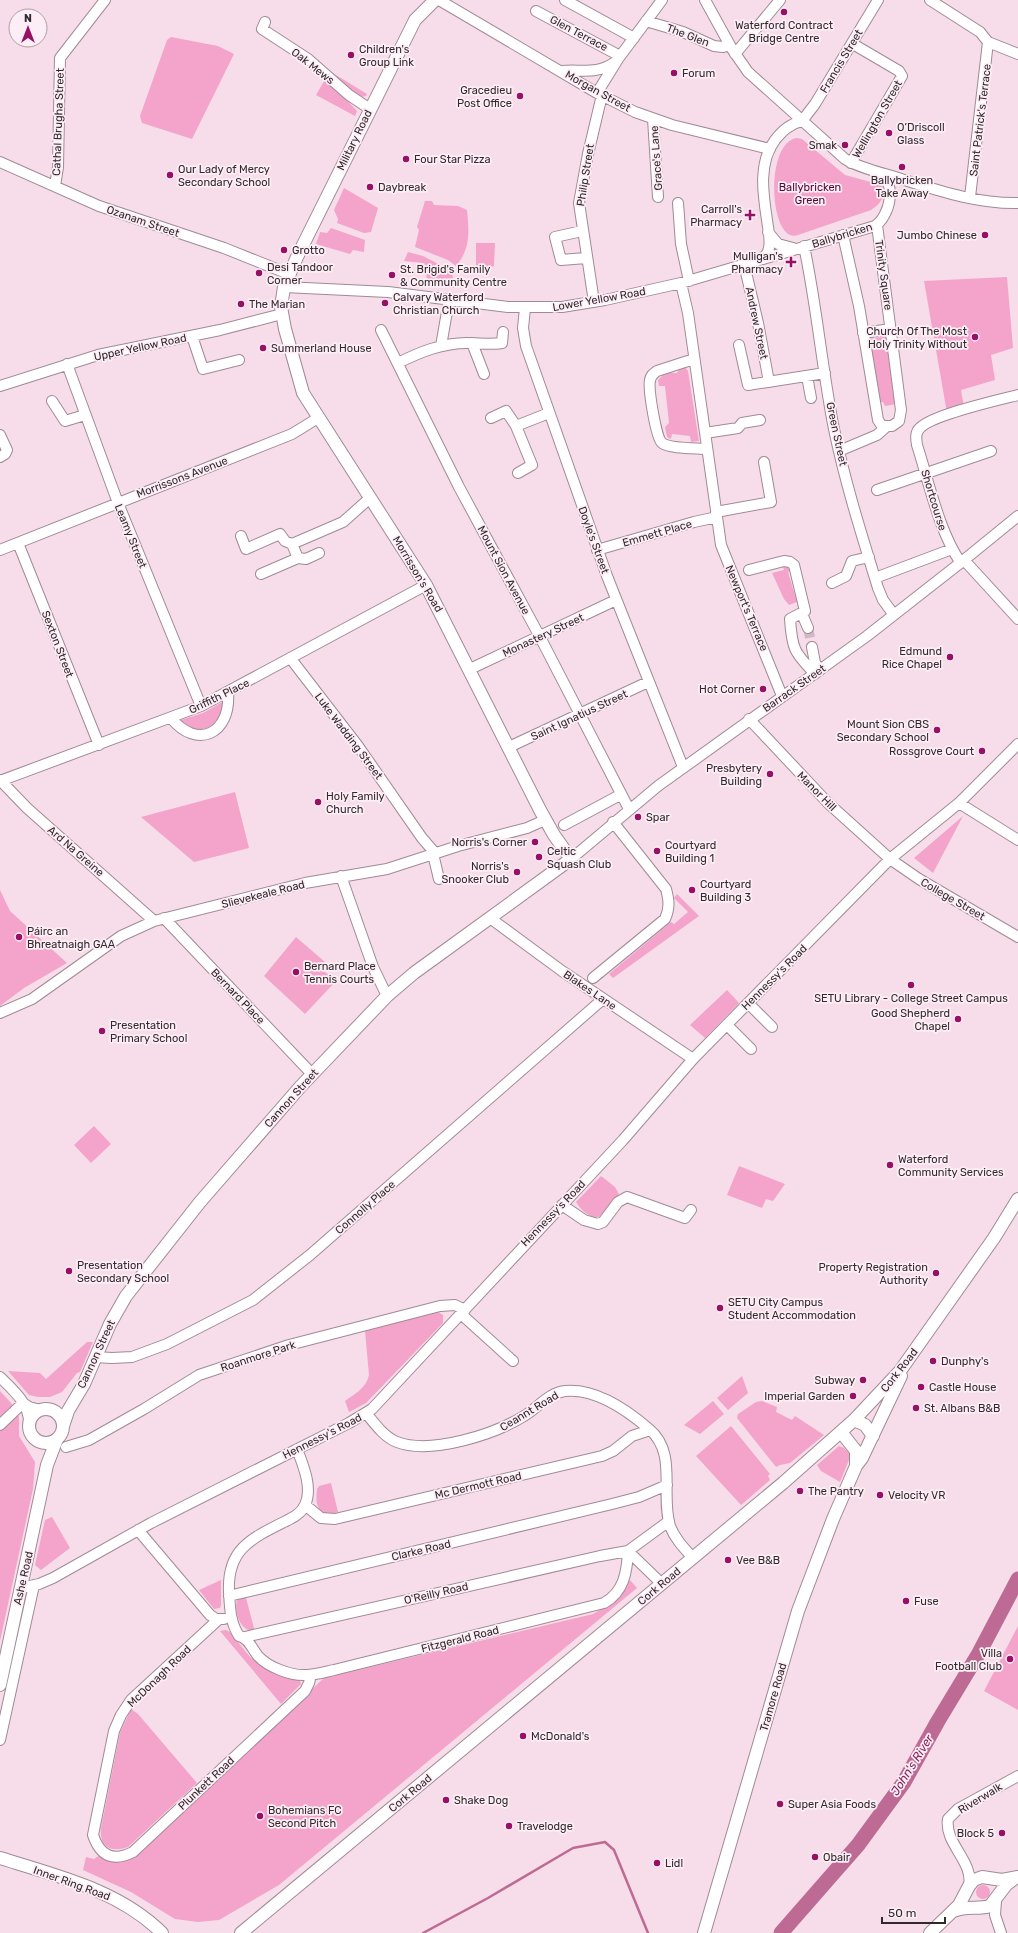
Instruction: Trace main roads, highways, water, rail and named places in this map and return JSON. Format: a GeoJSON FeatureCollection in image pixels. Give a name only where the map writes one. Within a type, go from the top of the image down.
{"type":"FeatureCollection","features":[{"type":"Feature","properties":{"kind":"main road","name":"Military Road"},"geometry":{"type":"LineString","coordinates":[[284,288],[289,274],[416,19],[435,0]]}},
{"type":"Feature","properties":{"kind":"main road","name":"Morrisson's Road"},"geometry":{"type":"LineString","coordinates":[[284,288],[281,301],[282,314],[302,388],[318,418],[426,585],[546,820],[571,859]]}},
{"type":"Feature","properties":{"kind":"main road","name":"Cannon Street"},"geometry":{"type":"LineString","coordinates":[[63,1426],[68,1411],[117,1310],[145,1271],[215,1184],[312,1074],[387,996],[427,962],[571,859]]}},
{"type":"Feature","properties":{"kind":"main road","name":"Cork Road"},"geometry":{"type":"LineString","coordinates":[[234,1933],[245,1929],[662,1584],[854,1420],[908,1361],[994,1238],[1018,1199]]}},
{"type":"Feature","properties":{"kind":"main road","name":"Tramore Road"},"geometry":{"type":"LineString","coordinates":[[704,1933],[798,1611],[831,1524],[856,1466],[862,1458],[873,1436],[908,1361]]}},
{"type":"Feature","properties":{"kind":"main road","name":"Cannon Street"},"geometry":{"type":"LineString","coordinates":[[44,1409],[64,1405],[77,1395]]}},
{"type":"Feature","properties":{"kind":"main road"},"geometry":{"type":"LineString","coordinates":[[44,1409],[55,1411],[60,1416],[63,1426],[61,1443],[48,1443],[35,1439],[30,1434],[28,1424],[32,1415],[44,1409]]}},
{"type":"Feature","properties":{"kind":"main road"},"geometry":{"type":"LineString","coordinates":[[854,1420],[865,1425],[873,1436]]}},
{"type":"Feature","properties":{"kind":"main road"},"geometry":{"type":"LineString","coordinates":[[841,1432],[854,1447],[857,1455],[856,1466]]}},
{"type":"Feature","properties":{"kind":"main road","name":"Ashe Road"},"geometry":{"type":"LineString","coordinates":[[35,1439],[43,1450],[46,1471]]}},
{"type":"Feature","properties":{"kind":"main road","name":"Ashe Road"},"geometry":{"type":"LineString","coordinates":[[0,1685],[50,1454],[61,1443]]}},
{"type":"Feature","properties":{"kind":"main road","name":"Inner Ring Road"},"geometry":{"type":"LineString","coordinates":[[0,1858],[101,1892],[130,1908],[162,1932]]}},
{"type":"Feature","properties":{"kind":"main road"},"geometry":{"type":"LineString","coordinates":[[986,1878],[997,1886],[996,1899]]}},
{"type":"Feature","properties":{"kind":"main road"},"geometry":{"type":"LineString","coordinates":[[930,1933],[954,1911],[963,1900],[968,1888],[974,1880],[986,1878],[1002,1880],[1017,1878]]}},
{"type":"Feature","properties":{"kind":"main road"},"geometry":{"type":"LineString","coordinates":[[954,1911],[967,1906],[990,1906],[1006,1885],[1017,1878]]}},
{"type":"Feature","properties":{"kind":"main road"},"geometry":{"type":"LineString","coordinates":[[968,1888],[969,1898],[980,1907]]}},
{"type":"Feature","properties":{"kind":"waterway","name":"John's River"},"geometry":{"type":"LineString","coordinates":[[781,1933],[858,1845],[904,1782],[938,1721],[979,1653],[1018,1579]]}},
{"type":"Feature","properties":{"kind":"waterway"},"geometry":{"type":"LineString","coordinates":[[423,1933],[488,1898],[573,1848],[605,1842],[614,1850],[648,1933]]}},
{"type":"Feature","properties":{"kind":"tunnel"},"geometry":{"type":"LineString","coordinates":[[808,628],[812,647]]}},
{"type":"Feature","properties":{"kind":"place","name":"Waterford Contract Bridge Centre"},"geometry":{"type":"Point","coordinates":[784,12]}},
{"type":"Feature","properties":{"kind":"place","name":"Children's Group Link"},"geometry":{"type":"Point","coordinates":[351,55]}},
{"type":"Feature","properties":{"kind":"place","name":"Forum"},"geometry":{"type":"Point","coordinates":[674,73]}},
{"type":"Feature","properties":{"kind":"place","name":"Gracedieu Post Office"},"geometry":{"type":"Point","coordinates":[520,96]}},
{"type":"Feature","properties":{"kind":"place","name":"O’Driscoll Glass"},"geometry":{"type":"Point","coordinates":[889,133]}},
{"type":"Feature","properties":{"kind":"place","name":"Smak"},"geometry":{"type":"Point","coordinates":[845,145]}},
{"type":"Feature","properties":{"kind":"place","name":"Four Star Pizza"},"geometry":{"type":"Point","coordinates":[406,159]}},
{"type":"Feature","properties":{"kind":"place","name":"Ballybricken Take Away"},"geometry":{"type":"Point","coordinates":[902,167]}},
{"type":"Feature","properties":{"kind":"place","name":"Our Lady of Mercy Secondary School"},"geometry":{"type":"Point","coordinates":[170,175]}},
{"type":"Feature","properties":{"kind":"place","name":"Daybreak"},"geometry":{"type":"Point","coordinates":[370,187]}},
{"type":"Feature","properties":{"kind":"place","name":"Carroll's Pharmacy"},"geometry":{"type":"Point","coordinates":[750,215]}},
{"type":"Feature","properties":{"kind":"place","name":"Jumbo Chinese"},"geometry":{"type":"Point","coordinates":[985,235]}},
{"type":"Feature","properties":{"kind":"place","name":"Grotto"},"geometry":{"type":"Point","coordinates":[284,250]}},
{"type":"Feature","properties":{"kind":"place","name":"Mulligan's Pharmacy"},"geometry":{"type":"Point","coordinates":[791,262]}},
{"type":"Feature","properties":{"kind":"place","name":"Desi Tandoor Corner"},"geometry":{"type":"Point","coordinates":[259,273]}},
{"type":"Feature","properties":{"kind":"place","name":"St. Brigid's Family & Community Centre"},"geometry":{"type":"Point","coordinates":[392,275]}},
{"type":"Feature","properties":{"kind":"place","name":"Calvary Waterford Christian Church"},"geometry":{"type":"Point","coordinates":[385,303]}},
{"type":"Feature","properties":{"kind":"place","name":"The Marian"},"geometry":{"type":"Point","coordinates":[241,304]}},
{"type":"Feature","properties":{"kind":"place","name":"Church Of The Most Holy Trinity Without"},"geometry":{"type":"Point","coordinates":[975,337]}},
{"type":"Feature","properties":{"kind":"place","name":"Summerland House"},"geometry":{"type":"Point","coordinates":[263,348]}},
{"type":"Feature","properties":{"kind":"place","name":"Edmund Rice Chapel"},"geometry":{"type":"Point","coordinates":[950,657]}},
{"type":"Feature","properties":{"kind":"place","name":"Hot Corner"},"geometry":{"type":"Point","coordinates":[763,689]}},
{"type":"Feature","properties":{"kind":"place","name":"Mount Sion CBS Secondary School"},"geometry":{"type":"Point","coordinates":[937,730]}},
{"type":"Feature","properties":{"kind":"place","name":"Rossgrove Court"},"geometry":{"type":"Point","coordinates":[982,751]}},
{"type":"Feature","properties":{"kind":"place","name":"Presbytery Building"},"geometry":{"type":"Point","coordinates":[770,774]}},
{"type":"Feature","properties":{"kind":"place","name":"Holy Family Church"},"geometry":{"type":"Point","coordinates":[318,802]}},
{"type":"Feature","properties":{"kind":"place","name":"Spar"},"geometry":{"type":"Point","coordinates":[638,817]}},
{"type":"Feature","properties":{"kind":"place","name":"Norris's Corner"},"geometry":{"type":"Point","coordinates":[535,842]}},
{"type":"Feature","properties":{"kind":"place","name":"Courtyard Building 1"},"geometry":{"type":"Point","coordinates":[657,851]}},
{"type":"Feature","properties":{"kind":"place","name":"Celtic Squash Club"},"geometry":{"type":"Point","coordinates":[539,857]}},
{"type":"Feature","properties":{"kind":"place","name":"Norris's Snooker Club"},"geometry":{"type":"Point","coordinates":[517,872]}},
{"type":"Feature","properties":{"kind":"place","name":"Courtyard Building 3"},"geometry":{"type":"Point","coordinates":[692,890]}},
{"type":"Feature","properties":{"kind":"place","name":"Páirc an Bhreatnaigh GAA"},"geometry":{"type":"Point","coordinates":[19,937]}},
{"type":"Feature","properties":{"kind":"place","name":"Bernard Place Tennis Courts"},"geometry":{"type":"Point","coordinates":[296,972]}},
{"type":"Feature","properties":{"kind":"place","name":"SETU Library - College Street Campus"},"geometry":{"type":"Point","coordinates":[911,985]}},
{"type":"Feature","properties":{"kind":"place","name":"Good Shepherd Chapel"},"geometry":{"type":"Point","coordinates":[958,1019]}},
{"type":"Feature","properties":{"kind":"place","name":"Presentation Primary School"},"geometry":{"type":"Point","coordinates":[102,1031]}},
{"type":"Feature","properties":{"kind":"place","name":"Waterford Community Services"},"geometry":{"type":"Point","coordinates":[890,1165]}},
{"type":"Feature","properties":{"kind":"place","name":"Presentation Secondary School"},"geometry":{"type":"Point","coordinates":[69,1271]}},
{"type":"Feature","properties":{"kind":"place","name":"Property Registration Authority"},"geometry":{"type":"Point","coordinates":[936,1273]}},
{"type":"Feature","properties":{"kind":"place","name":"SETU City Campus Student Accommodation"},"geometry":{"type":"Point","coordinates":[720,1308]}},
{"type":"Feature","properties":{"kind":"place","name":"Dunphy's"},"geometry":{"type":"Point","coordinates":[933,1361]}},
{"type":"Feature","properties":{"kind":"place","name":"Subway"},"geometry":{"type":"Point","coordinates":[863,1380]}},
{"type":"Feature","properties":{"kind":"place","name":"Castle House"},"geometry":{"type":"Point","coordinates":[921,1387]}},
{"type":"Feature","properties":{"kind":"place","name":"Imperial Garden"},"geometry":{"type":"Point","coordinates":[853,1396]}},
{"type":"Feature","properties":{"kind":"place","name":"St. Albans B&B"},"geometry":{"type":"Point","coordinates":[916,1408]}},
{"type":"Feature","properties":{"kind":"place","name":"The Pantry"},"geometry":{"type":"Point","coordinates":[800,1491]}},
{"type":"Feature","properties":{"kind":"place","name":"Velocity VR"},"geometry":{"type":"Point","coordinates":[880,1495]}},
{"type":"Feature","properties":{"kind":"place","name":"Vee B&B"},"geometry":{"type":"Point","coordinates":[728,1560]}},
{"type":"Feature","properties":{"kind":"place","name":"Fuse"},"geometry":{"type":"Point","coordinates":[906,1601]}},
{"type":"Feature","properties":{"kind":"place","name":"Villa Football Club"},"geometry":{"type":"Point","coordinates":[1010,1659]}},
{"type":"Feature","properties":{"kind":"place","name":"McDonald's"},"geometry":{"type":"Point","coordinates":[523,1736]}},
{"type":"Feature","properties":{"kind":"place","name":"Shake Dog"},"geometry":{"type":"Point","coordinates":[446,1800]}},
{"type":"Feature","properties":{"kind":"place","name":"Super Asia Foods"},"geometry":{"type":"Point","coordinates":[780,1804]}},
{"type":"Feature","properties":{"kind":"place","name":"Bohemians FC Second Pitch"},"geometry":{"type":"Point","coordinates":[260,1816]}},
{"type":"Feature","properties":{"kind":"place","name":"Travelodge"},"geometry":{"type":"Point","coordinates":[509,1826]}},
{"type":"Feature","properties":{"kind":"place","name":"Block 5"},"geometry":{"type":"Point","coordinates":[1002,1833]}},
{"type":"Feature","properties":{"kind":"place","name":"Obair"},"geometry":{"type":"Point","coordinates":[815,1857]}},
{"type":"Feature","properties":{"kind":"place","name":"Lidl"},"geometry":{"type":"Point","coordinates":[657,1863]}},
{"type":"Feature","properties":{"kind":"park label","name":"Ballybricken Green"},"geometry":{"type":"Point","coordinates":[810,193]}}]}
